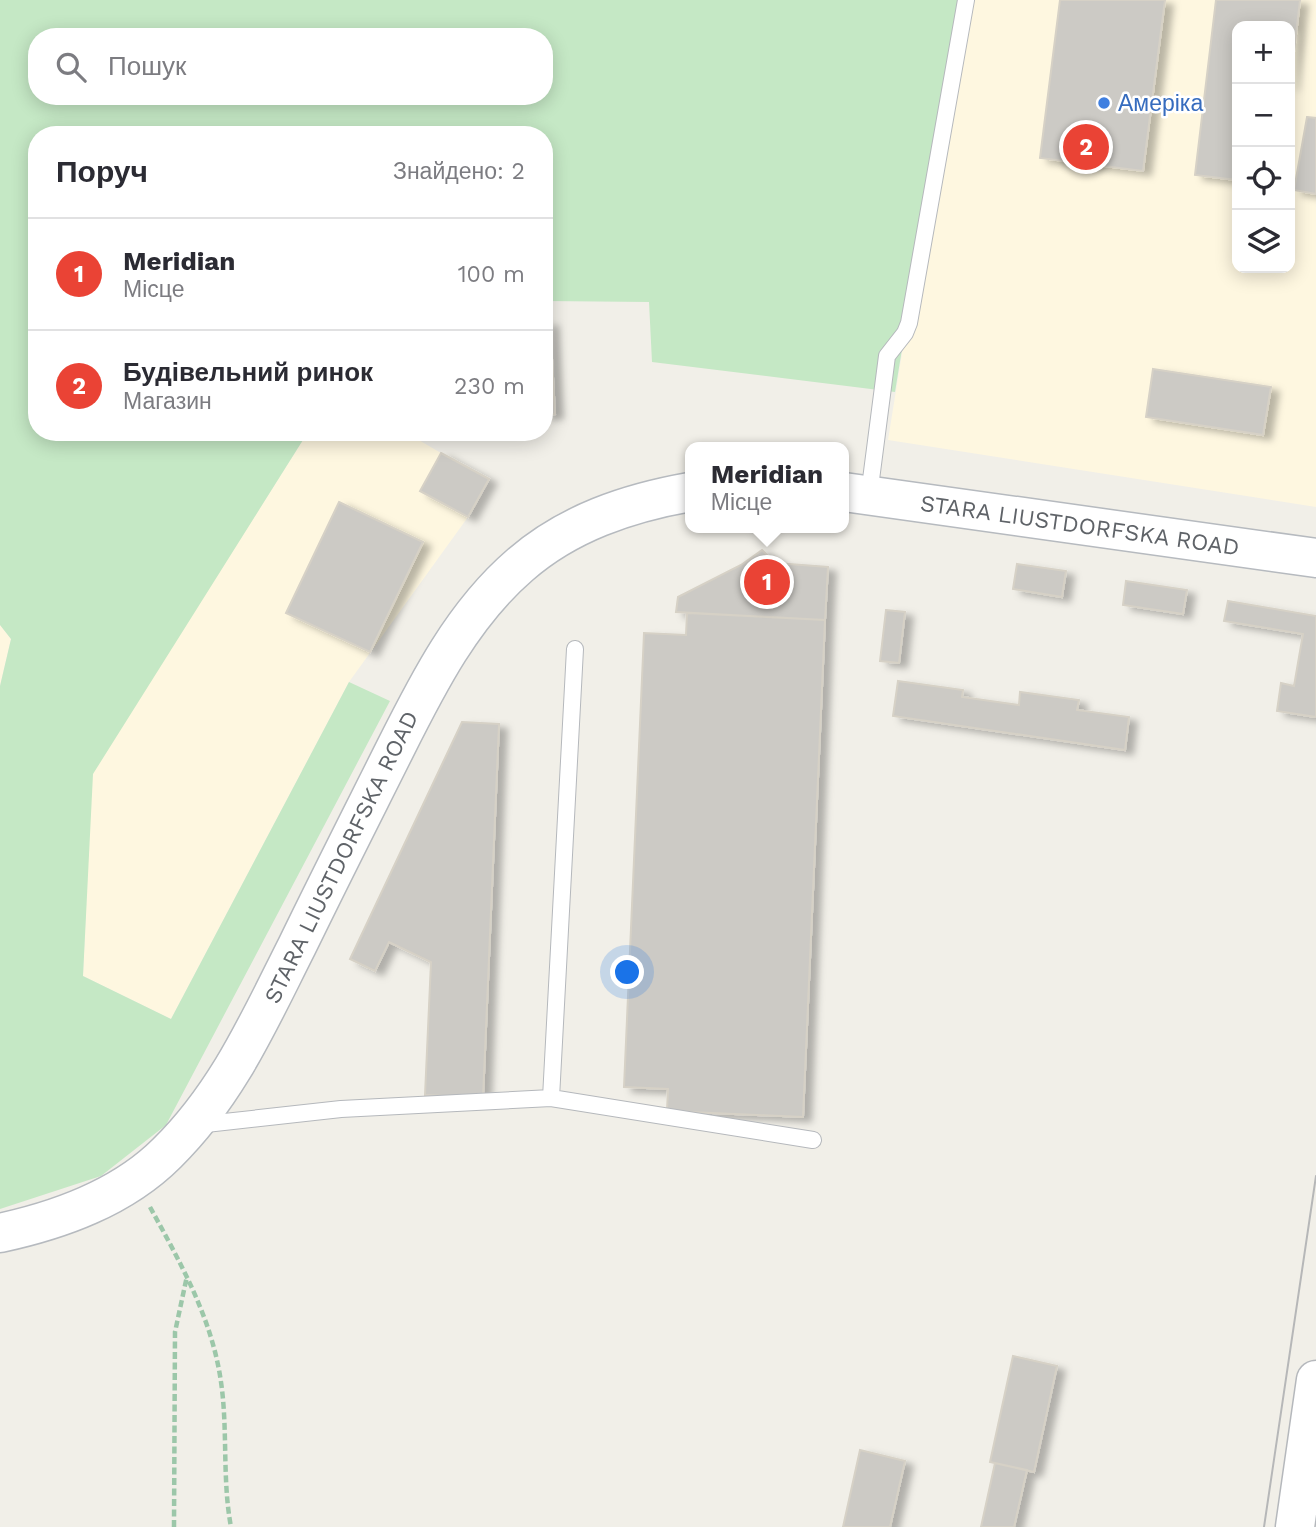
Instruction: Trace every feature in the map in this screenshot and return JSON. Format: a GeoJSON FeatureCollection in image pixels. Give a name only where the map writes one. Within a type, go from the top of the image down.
{"type":"FeatureCollection","features":[{"type":"Feature","properties":{"kind":"main road","name":"STARA LIUSTDORFSKA ROAD"},"geometry":{"type":"LineString","coordinates":[[0,1233],[37,1225],[74,1212],[103,1198],[134,1178],[165,1155],[224,1086],[261,1018],[417,703],[452,645],[485,598],[521,563],[574,529],[607,512],[654,498],[685,493]]}},
{"type":"Feature","properties":{"kind":"main road","name":"STARA LIUSTDORFSKA ROAD"},"geometry":{"type":"LineString","coordinates":[[857,494],[1316,558]]}},
{"type":"Feature","properties":{"kind":"main road"},"geometry":{"type":"LineString","coordinates":[[1295,1527],[1316,1380]]}},
{"type":"Feature","properties":{"kind":"lane"},"geometry":{"type":"LineString","coordinates":[[857,494],[887,356],[909,323],[966,0]]}},
{"type":"Feature","properties":{"kind":"lane"},"geometry":{"type":"LineString","coordinates":[[551,1098],[575,649]]}},
{"type":"Feature","properties":{"kind":"lane"},"geometry":{"type":"LineString","coordinates":[[192,1125],[341,1109],[551,1098],[813,1140]]}},
{"type":"Feature","properties":{"kind":"path"},"geometry":{"type":"LineString","coordinates":[[134,1178],[187,1275],[209,1334],[221,1382],[227,1504],[231,1527]]}},
{"type":"Feature","properties":{"kind":"path"},"geometry":{"type":"LineString","coordinates":[[174,1527],[175,1332],[187,1275]]}},
{"type":"Feature","properties":{"kind":"shaded area"},"geometry":{"type":"Polygon","coordinates":[[[959,0],[1316,0],[1316,507],[888,440],[959,0]]]}},
{"type":"Feature","properties":{"kind":"shaded area"},"geometry":{"type":"Polygon","coordinates":[[[302,441],[420,441],[441,453],[420,491],[468,517],[349,682],[171,1019],[83,976],[92,774],[302,441]]]}},
{"type":"Feature","properties":{"kind":"shaded area"},"geometry":{"type":"Polygon","coordinates":[[[0,625],[11,639],[0,686],[0,625]]]}},
{"type":"Feature","properties":{"kind":"green space"},"geometry":{"type":"Polygon","coordinates":[[[0,0],[959,0],[895,392],[652,362],[649,302],[553,301],[553,126],[28,126],[28,441],[302,441],[93,774],[83,976],[171,1019],[349,682],[390,701],[166,1125],[101,1176],[0,1209],[0,686],[11,639],[0,625],[0,0]]]}},
{"type":"Feature","properties":{"kind":"building"},"geometry":{"type":"Polygon","coordinates":[[[1060,0],[1165,0],[1143,171],[1040,158],[1060,0]]]}},
{"type":"Feature","properties":{"kind":"building"},"geometry":{"type":"Polygon","coordinates":[[[1216,0],[1300,0],[1295,44],[1295,21],[1232,21],[1232,179],[1195,175],[1216,0]]]}},
{"type":"Feature","properties":{"kind":"building"},"geometry":{"type":"Polygon","coordinates":[[[1307,117],[1316,118],[1316,194],[1295,190],[1307,117]]]}},
{"type":"Feature","properties":{"kind":"building"},"geometry":{"type":"Polygon","coordinates":[[[1153,369],[1271,387],[1263,435],[1146,417],[1153,369]]]}},
{"type":"Feature","properties":{"kind":"building"},"geometry":{"type":"Polygon","coordinates":[[[553,377],[555,414],[553,414],[553,377]]]}},
{"type":"Feature","properties":{"kind":"building"},"geometry":{"type":"Polygon","coordinates":[[[441,453],[489,479],[468,517],[420,491],[441,453]]]}},
{"type":"Feature","properties":{"kind":"building"},"geometry":{"type":"Polygon","coordinates":[[[339,502],[423,542],[370,652],[286,613],[339,502]]]}},
{"type":"Feature","properties":{"kind":"building"},"geometry":{"type":"Polygon","coordinates":[[[762,550],[776,563],[828,567],[825,620],[676,612],[678,597],[741,565],[762,550]]]}},
{"type":"Feature","properties":{"kind":"building"},"geometry":{"type":"Polygon","coordinates":[[[1017,564],[1066,571],[1062,597],[1013,589],[1017,564]]]}},
{"type":"Feature","properties":{"kind":"building"},"geometry":{"type":"Polygon","coordinates":[[[1126,581],[1187,590],[1183,614],[1123,605],[1126,581]]]}},
{"type":"Feature","properties":{"kind":"building"},"geometry":{"type":"Polygon","coordinates":[[[1228,601],[1316,616],[1316,717],[1277,711],[1281,683],[1294,686],[1303,634],[1224,621],[1228,601]]]}},
{"type":"Feature","properties":{"kind":"building"},"geometry":{"type":"Polygon","coordinates":[[[886,610],[905,612],[899,663],[880,661],[886,610]]]}},
{"type":"Feature","properties":{"kind":"building"},"geometry":{"type":"Polygon","coordinates":[[[687,613],[825,620],[803,1117],[667,1111],[668,1089],[624,1087],[644,633],[686,635],[687,613]]]}},
{"type":"Feature","properties":{"kind":"building"},"geometry":{"type":"Polygon","coordinates":[[[898,681],[963,690],[962,697],[1019,705],[1020,692],[1079,700],[1077,710],[1129,717],[1125,750],[893,716],[898,681]]]}},
{"type":"Feature","properties":{"kind":"building"},"geometry":{"type":"Polygon","coordinates":[[[462,722],[499,724],[483,1098],[425,1095],[431,962],[389,942],[375,971],[350,959],[462,722]]]}},
{"type":"Feature","properties":{"kind":"building"},"geometry":{"type":"Polygon","coordinates":[[[1013,1356],[1057,1366],[1034,1472],[990,1462],[1013,1356]]]}},
{"type":"Feature","properties":{"kind":"building"},"geometry":{"type":"Polygon","coordinates":[[[860,1450],[905,1461],[890,1527],[843,1527],[860,1450]]]}},
{"type":"Feature","properties":{"kind":"building"},"geometry":{"type":"Polygon","coordinates":[[[995,1463],[1027,1470],[1014,1527],[981,1527],[995,1463]]]}},
{"type":"Feature","properties":{"kind":"tram line"},"geometry":{"type":"LineString","coordinates":[[1264,1527],[1316,1176]]}},
{"type":"Feature","properties":{"kind":"place","name":"Амеріка"},"geometry":{"type":"Point","coordinates":[1104,103]}},
{"type":"Feature","properties":{"kind":"place","name":"Будівельний ринок"},"geometry":{"type":"Point","coordinates":[1086,147]}},
{"type":"Feature","properties":{"kind":"place","name":"Meridian"},"geometry":{"type":"Point","coordinates":[767,582]}}]}
